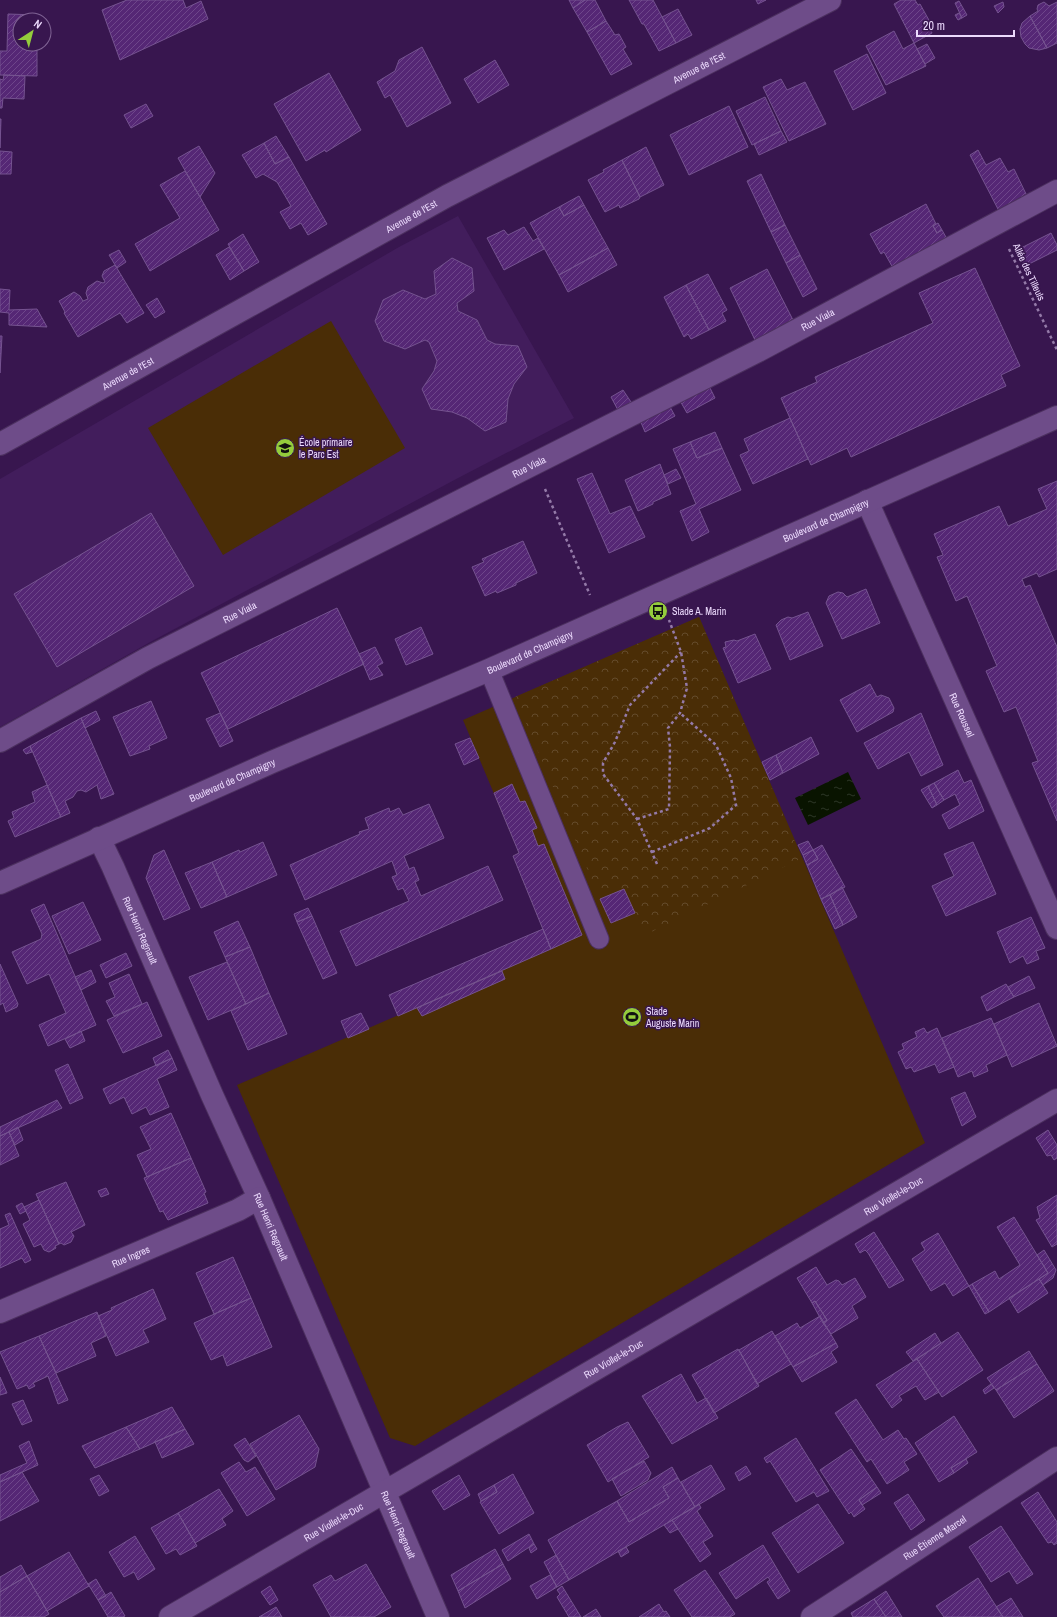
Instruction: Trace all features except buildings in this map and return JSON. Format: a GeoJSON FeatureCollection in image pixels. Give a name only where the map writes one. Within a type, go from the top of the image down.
{"type":"FeatureCollection","features":[{"type":"Feature","properties":{"kind":"street","name":"Avenue de l'Est"},"geometry":{"type":"LineString","coordinates":[[0,444],[447,196],[830,0]]}},
{"type":"Feature","properties":{"kind":"street","name":"Rue Viala"},"geometry":{"type":"LineString","coordinates":[[0,741],[148,658],[758,351],[1057,191]]}},
{"type":"Feature","properties":{"kind":"street","name":"Boulevard de Champigny"},"geometry":{"type":"LineString","coordinates":[[0,883],[272,762],[489,670],[1057,417]]}},
{"type":"Feature","properties":{"kind":"street","name":"Rue Roussel"},"geometry":{"type":"LineString","coordinates":[[867,501],[1057,928]]}},
{"type":"Feature","properties":{"kind":"street","name":"Rue Henri Regnault"},"geometry":{"type":"LineString","coordinates":[[99,838],[212,1095],[260,1198],[438,1617]]}},
{"type":"Feature","properties":{"kind":"street","name":"Rue Viollet-le-Duc"},"geometry":{"type":"LineString","coordinates":[[170,1617],[1057,1100]]}},
{"type":"Feature","properties":{"kind":"street","name":"Rue Ingres"},"geometry":{"type":"LineString","coordinates":[[0,1312],[238,1210],[260,1198]]}},
{"type":"Feature","properties":{"kind":"street","name":"Rue Étienne Marcel"},"geometry":{"type":"LineString","coordinates":[[812,1617],[1057,1458]]}},
{"type":"Feature","properties":{"kind":"lane"},"geometry":{"type":"LineString","coordinates":[[489,670],[599,940]]}},
{"type":"Feature","properties":{"kind":"path","name":"Allée des Tilleuls"},"geometry":{"type":"LineString","coordinates":[[997,223],[1057,350]]}},
{"type":"Feature","properties":{"kind":"path"},"geometry":{"type":"LineString","coordinates":[[535,464],[591,596]]}},
{"type":"Feature","properties":{"kind":"path"},"geometry":{"type":"LineString","coordinates":[[637,819],[669,809],[670,773],[668,728],[680,713],[687,688],[681,652],[661,593]]}},
{"type":"Feature","properties":{"kind":"path"},"geometry":{"type":"LineString","coordinates":[[657,864],[637,819],[603,774],[603,763],[615,742],[630,705],[681,652]]}},
{"type":"Feature","properties":{"kind":"path"},"geometry":{"type":"LineString","coordinates":[[652,852],[710,828],[736,805],[731,778],[716,745],[680,713]]}},
{"type":"Feature","properties":{"kind":"shaded area","name":"École primaire le Parc Est"},"geometry":{"type":"Polygon","coordinates":[[[458,216],[574,418],[152,641],[0,727],[0,479],[399,247],[458,216]]]}},
{"type":"Feature","properties":{"kind":"green space"},"geometry":{"type":"Polygon","coordinates":[[[331,321],[405,448],[223,555],[148,428],[331,321]]]}},
{"type":"Feature","properties":{"kind":"green space","name":"Stade Auguste Marin"},"geometry":{"type":"Polygon","coordinates":[[[699,617],[925,1143],[415,1446],[390,1438],[237,1085],[551,949],[513,856],[519,853],[463,720],[699,617]]]}},
{"type":"Feature","properties":{"kind":"green space"},"geometry":{"type":"Polygon","coordinates":[[[699,617],[802,858],[645,935],[624,889],[600,899],[515,697],[699,617]]]}},
{"type":"Feature","properties":{"kind":"water"},"geometry":{"type":"Polygon","coordinates":[[[848,772],[861,799],[808,825],[795,798],[848,772]]]}},
{"type":"Feature","properties":{"kind":"place","name":"École primaire le Parc Est"},"geometry":{"type":"Point","coordinates":[285,448]}},
{"type":"Feature","properties":{"kind":"place","name":"Stade A. Marin"},"geometry":{"type":"Point","coordinates":[658,611]}},
{"type":"Feature","properties":{"kind":"place","name":"Stade Auguste Marin"},"geometry":{"type":"Point","coordinates":[632,1017]}}]}
